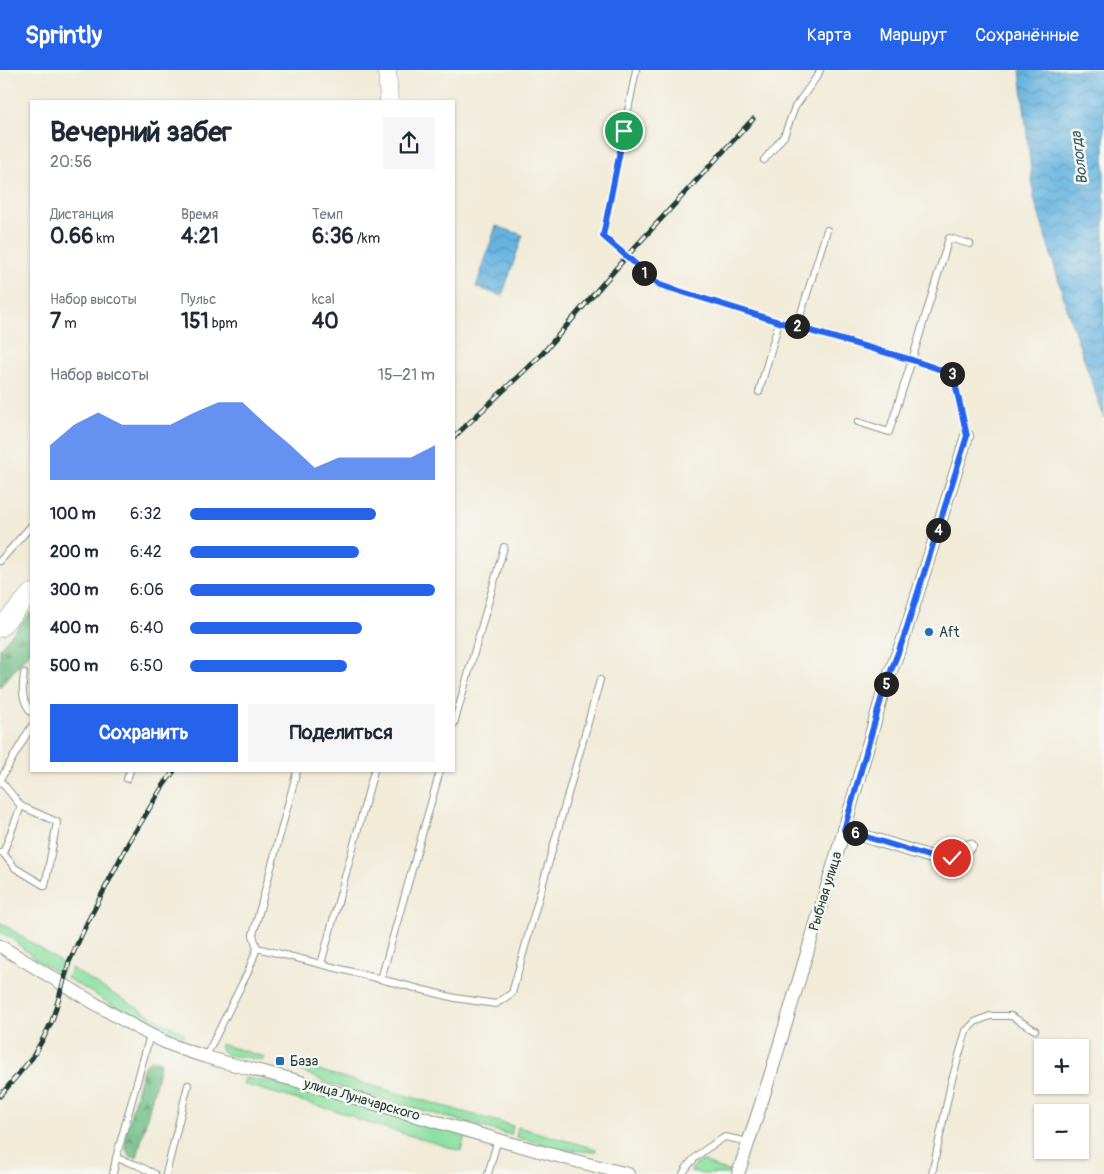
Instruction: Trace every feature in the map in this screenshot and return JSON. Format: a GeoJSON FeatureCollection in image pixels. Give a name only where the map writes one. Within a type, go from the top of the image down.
{"type":"FeatureCollection","features":[{"type":"Feature","properties":{"kind":"main road"},"geometry":{"type":"LineString","coordinates":[[387,70],[389,100]]}},
{"type":"Feature","properties":{"kind":"main road"},"geometry":{"type":"LineString","coordinates":[[1,624],[30,594]]}},
{"type":"Feature","properties":{"kind":"street","name":"Рыбная улица"},"geometry":{"type":"LineString","coordinates":[[738,1174],[844,830],[884,689],[904,637],[967,436]]}},
{"type":"Feature","properties":{"kind":"street"},"geometry":{"type":"LineString","coordinates":[[844,830],[938,859],[952,858],[970,846]]}},
{"type":"Feature","properties":{"kind":"street","name":"улица Луначарского"},"geometry":{"type":"LineString","coordinates":[[0,946],[107,1011],[169,1044],[612,1172],[628,1174]]}},
{"type":"Feature","properties":{"kind":"lane"},"geometry":{"type":"LineString","coordinates":[[636,70],[603,236],[660,285],[953,374],[967,436]]}},
{"type":"Feature","properties":{"kind":"lane"},"geometry":{"type":"LineString","coordinates":[[764,160],[784,136],[795,107],[820,70]]}},
{"type":"Feature","properties":{"kind":"lane"},"geometry":{"type":"LineString","coordinates":[[797,326],[827,230]]}},
{"type":"Feature","properties":{"kind":"lane"},"geometry":{"type":"LineString","coordinates":[[858,422],[889,432],[949,238],[970,244]]}},
{"type":"Feature","properties":{"kind":"lane"},"geometry":{"type":"LineString","coordinates":[[759,392],[779,322]]}},
{"type":"Feature","properties":{"kind":"lane"},"geometry":{"type":"LineString","coordinates":[[0,561],[30,527]]}},
{"type":"Feature","properties":{"kind":"lane"},"geometry":{"type":"LineString","coordinates":[[455,720],[504,547]]}},
{"type":"Feature","properties":{"kind":"lane"},"geometry":{"type":"LineString","coordinates":[[24,673],[22,690],[25,704],[30,711]]}},
{"type":"Feature","properties":{"kind":"lane"},"geometry":{"type":"LineString","coordinates":[[257,948],[455,998],[496,1004],[512,993],[600,680]]}},
{"type":"Feature","properties":{"kind":"lane"},"geometry":{"type":"LineString","coordinates":[[21,806],[2,852],[15,868],[45,886],[57,822],[21,806],[0,780],[30,729]]}},
{"type":"Feature","properties":{"kind":"lane"},"geometry":{"type":"LineString","coordinates":[[127,779],[130,772]]}},
{"type":"Feature","properties":{"kind":"lane"},"geometry":{"type":"LineString","coordinates":[[206,1056],[248,972],[257,948],[253,935],[297,772]]}},
{"type":"Feature","properties":{"kind":"lane"},"geometry":{"type":"LineString","coordinates":[[321,964],[374,772]]}},
{"type":"Feature","properties":{"kind":"lane"},"geometry":{"type":"LineString","coordinates":[[381,979],[440,772]]}},
{"type":"Feature","properties":{"kind":"lane"},"geometry":{"type":"LineString","coordinates":[[932,1174],[951,1083],[966,1031],[976,1022],[990,1016],[1011,1016],[1035,1030]]}},
{"type":"Feature","properties":{"kind":"lane"},"geometry":{"type":"LineString","coordinates":[[113,1174],[150,1035]]}},
{"type":"Feature","properties":{"kind":"lane"},"geometry":{"type":"LineString","coordinates":[[166,1174],[188,1085]]}},
{"type":"Feature","properties":{"kind":"lane"},"geometry":{"type":"LineString","coordinates":[[682,1174],[695,1157],[724,1137],[749,1142]]}},
{"type":"Feature","properties":{"kind":"lane"},"geometry":{"type":"LineString","coordinates":[[488,1174],[498,1139]]}},
{"type":"Feature","properties":{"kind":"lane"},"geometry":{"type":"LineString","coordinates":[[116,1158],[155,1174]]}},
{"type":"Feature","properties":{"kind":"green space"},"geometry":{"type":"Polygon","coordinates":[[[30,613],[30,652],[0,687],[0,648],[30,613]]]}},
{"type":"Feature","properties":{"kind":"green space"},"geometry":{"type":"Polygon","coordinates":[[[0,922],[65,965],[61,975],[35,959],[11,938],[0,932],[0,922]]]}},
{"type":"Feature","properties":{"kind":"green space"},"geometry":{"type":"Polygon","coordinates":[[[71,968],[184,1033],[181,1042],[167,1037],[67,978],[71,968]]]}},
{"type":"Feature","properties":{"kind":"green space"},"geometry":{"type":"Polygon","coordinates":[[[220,1044],[265,1057],[264,1060],[228,1055],[222,1051],[220,1044]]]}},
{"type":"Feature","properties":{"kind":"green space"},"geometry":{"type":"Polygon","coordinates":[[[152,1060],[161,1062],[137,1158],[130,1155],[126,1149],[126,1133],[143,1068],[152,1060]]]}},
{"type":"Feature","properties":{"kind":"green space"},"geometry":{"type":"Polygon","coordinates":[[[296,1064],[513,1126],[511,1135],[329,1084],[295,1068],[296,1064]]]}},
{"type":"Feature","properties":{"kind":"green space"},"geometry":{"type":"Polygon","coordinates":[[[245,1078],[290,1085],[465,1135],[461,1151],[355,1119],[353,1116],[243,1084],[245,1078]]]}},
{"type":"Feature","properties":{"kind":"green space"},"geometry":{"type":"Polygon","coordinates":[[[518,1127],[596,1149],[596,1151],[560,1149],[516,1137],[518,1127]]]}},
{"type":"Feature","properties":{"kind":"green space"},"geometry":{"type":"Polygon","coordinates":[[[702,1161],[733,1174],[702,1174],[691,1171],[695,1165],[702,1161]]]}},
{"type":"Feature","properties":{"kind":"water","name":"Вологда"},"geometry":{"type":"Polygon","coordinates":[[[1020,70],[1104,70],[1104,418],[1069,315],[1034,198],[1020,70]]]}},
{"type":"Feature","properties":{"kind":"water"},"geometry":{"type":"Polygon","coordinates":[[[496,226],[523,235],[502,296],[476,287],[496,226]]]}},
{"type":"Feature","properties":{"kind":"railway"},"geometry":{"type":"LineString","coordinates":[[455,436],[543,353],[626,257],[753,119]]}},
{"type":"Feature","properties":{"kind":"railway"},"geometry":{"type":"LineString","coordinates":[[0,1096],[32,1058],[43,1039],[52,1021],[69,962],[87,923],[129,842],[173,772]]}},
{"type":"Feature","properties":{"kind":"place","name":"Aft"},"geometry":{"type":"Point","coordinates":[929,632]}},
{"type":"Feature","properties":{"kind":"place","name":"База"},"geometry":{"type":"Point","coordinates":[280,1061]}},
{"type":"Feature","properties":{"kind":"route"},"geometry":{"type":"LineString","coordinates":[[624,131],[603,236],[660,285],[953,374],[967,436],[904,637],[884,689],[844,830],[938,859],[952,858]]}}]}
